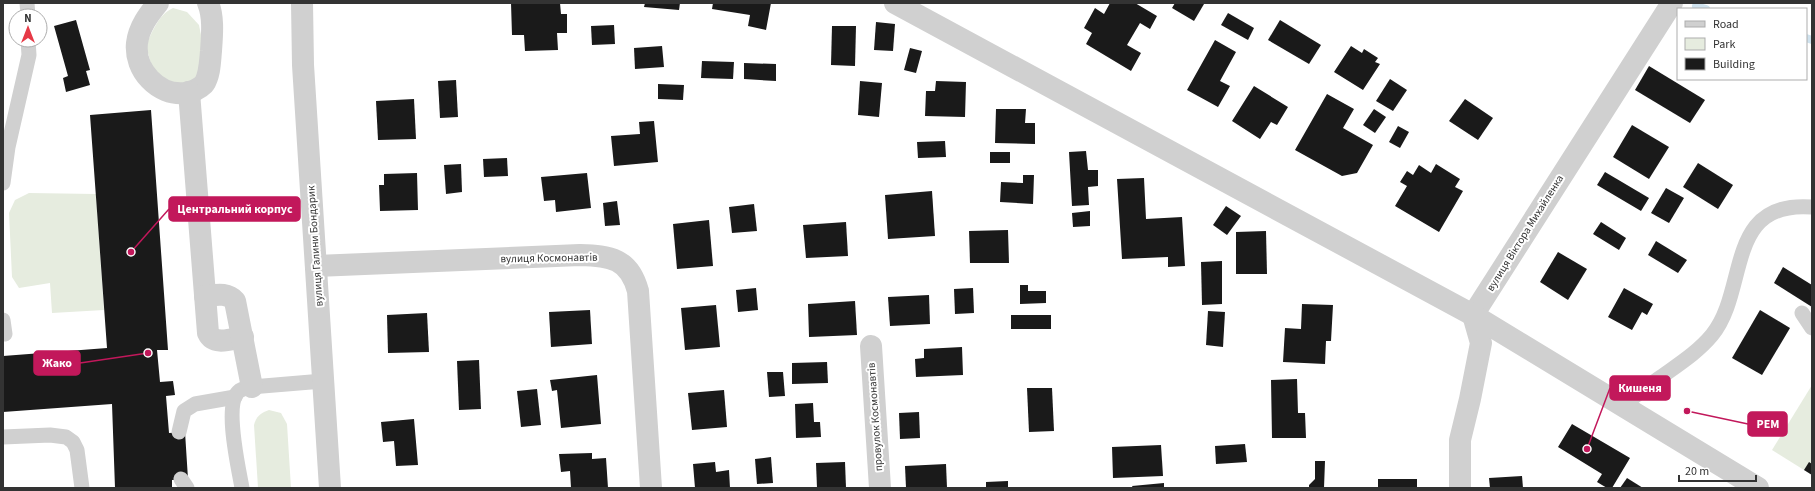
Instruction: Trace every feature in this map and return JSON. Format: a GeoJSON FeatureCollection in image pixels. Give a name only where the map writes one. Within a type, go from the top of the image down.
{"type":"FeatureCollection","features":[{"type":"Feature","properties":{"kind":"street"},"geometry":{"type":"LineString","coordinates":[[158,3],[144,22],[139,32],[137,43],[140,64],[146,74],[160,88],[178,94],[197,89],[204,84],[208,76],[212,30],[211,14],[208,3]]}},
{"type":"Feature","properties":{"kind":"street","name":"вулиця Галини Бондарик"},"geometry":{"type":"LineString","coordinates":[[302,3],[304,65],[330,488]]}},
{"type":"Feature","properties":{"kind":"street"},"geometry":{"type":"LineString","coordinates":[[895,3],[1473,315],[1758,488]]}},
{"type":"Feature","properties":{"kind":"street","name":"вулиця Віктора Михайленка"},"geometry":{"type":"LineString","coordinates":[[1473,315],[1670,6]]}},
{"type":"Feature","properties":{"kind":"street"},"geometry":{"type":"LineString","coordinates":[[189,92],[208,333],[212,339],[222,341],[242,337]]}},
{"type":"Feature","properties":{"kind":"street","name":"вулиця Космонавтів"},"geometry":{"type":"LineString","coordinates":[[316,266],[580,255],[612,258],[621,263],[629,270],[635,281],[638,292],[651,488]]}},
{"type":"Feature","properties":{"kind":"street"},"geometry":{"type":"LineString","coordinates":[[205,296],[223,294],[232,298],[236,305],[242,337],[244,392]]}},
{"type":"Feature","properties":{"kind":"street"},"geometry":{"type":"LineString","coordinates":[[1460,488],[1460,440],[1481,343],[1473,315]]}},
{"type":"Feature","properties":{"kind":"street","name":"провулок Космонавтів"},"geometry":{"type":"LineString","coordinates":[[871,346],[880,488]]}},
{"type":"Feature","properties":{"kind":"lane"},"geometry":{"type":"LineString","coordinates":[[3,183],[8,147],[29,55],[29,48]]}},
{"type":"Feature","properties":{"kind":"lane"},"geometry":{"type":"LineString","coordinates":[[1622,406],[1684,361],[1713,334],[1723,318],[1742,252],[1755,227],[1763,219],[1775,212],[1788,208],[1812,207]]}},
{"type":"Feature","properties":{"kind":"lane"},"geometry":{"type":"LineString","coordinates":[[1802,313],[1812,328]]}},
{"type":"Feature","properties":{"kind":"lane"},"geometry":{"type":"LineString","coordinates":[[179,432],[184,411],[195,404],[244,392],[323,382]]}},
{"type":"Feature","properties":{"kind":"lane"},"geometry":{"type":"LineString","coordinates":[[242,488],[234,444],[244,392]]}},
{"type":"Feature","properties":{"kind":"lane"},"geometry":{"type":"LineString","coordinates":[[3,437],[50,435],[66,437],[73,442],[77,450],[82,488]]}},
{"type":"Feature","properties":{"kind":"green space"},"geometry":{"type":"Polygon","coordinates":[[[173,8],[187,12],[199,25],[203,45],[197,77],[191,82],[173,84],[153,72],[146,45],[160,19],[173,8]]]}},
{"type":"Feature","properties":{"kind":"green space"},"geometry":{"type":"Polygon","coordinates":[[[29,193],[96,194],[104,310],[52,313],[50,283],[19,288],[12,277],[9,213],[15,200],[29,193]]]}},
{"type":"Feature","properties":{"kind":"green space"},"geometry":{"type":"Polygon","coordinates":[[[1812,385],[1812,475],[1772,450],[1812,385]]]}},
{"type":"Feature","properties":{"kind":"green space"},"geometry":{"type":"Polygon","coordinates":[[[269,410],[281,413],[287,424],[291,488],[258,488],[254,425],[256,420],[263,412],[269,410]]]}},
{"type":"Feature","properties":{"kind":"building"},"geometry":{"type":"Polygon","coordinates":[[[511,3],[560,3],[561,14],[567,14],[567,33],[557,33],[558,50],[525,51],[524,35],[512,35],[511,3]]]}},
{"type":"Feature","properties":{"kind":"building"},"geometry":{"type":"Polygon","coordinates":[[[645,3],[680,3],[679,10],[644,7],[645,3]]]}},
{"type":"Feature","properties":{"kind":"building"},"geometry":{"type":"Polygon","coordinates":[[[713,3],[771,3],[766,30],[748,26],[750,15],[712,9],[713,3]]]}},
{"type":"Feature","properties":{"kind":"building"},"geometry":{"type":"Polygon","coordinates":[[[1110,3],[1135,3],[1157,16],[1150,29],[1140,23],[1127,45],[1141,53],[1131,71],[1086,44],[1092,33],[1084,28],[1095,8],[1104,14],[1110,3]]]}},
{"type":"Feature","properties":{"kind":"building"},"geometry":{"type":"Polygon","coordinates":[[[1175,3],[1204,4],[1194,21],[1172,8],[1175,3]]]}},
{"type":"Feature","properties":{"kind":"building"},"geometry":{"type":"Polygon","coordinates":[[[1228,13],[1254,28],[1248,40],[1221,25],[1228,13]]]}},
{"type":"Feature","properties":{"kind":"building"},"geometry":{"type":"Polygon","coordinates":[[[76,20],[90,70],[86,71],[90,85],[66,92],[63,78],[68,76],[54,26],[76,20]]]}},
{"type":"Feature","properties":{"kind":"building"},"geometry":{"type":"Polygon","coordinates":[[[1280,20],[1321,45],[1309,64],[1268,40],[1280,20]]]}},
{"type":"Feature","properties":{"kind":"building"},"geometry":{"type":"Polygon","coordinates":[[[876,22],[895,24],[893,51],[874,50],[876,22]]]}},
{"type":"Feature","properties":{"kind":"building"},"geometry":{"type":"Polygon","coordinates":[[[614,25],[615,44],[592,45],[591,26],[614,25]]]}},
{"type":"Feature","properties":{"kind":"building"},"geometry":{"type":"Polygon","coordinates":[[[832,26],[856,26],[855,66],[831,65],[832,26]]]}},
{"type":"Feature","properties":{"kind":"building"},"geometry":{"type":"Polygon","coordinates":[[[1215,40],[1236,52],[1220,81],[1230,86],[1218,107],[1187,90],[1215,40]]]}},
{"type":"Feature","properties":{"kind":"building"},"geometry":{"type":"Polygon","coordinates":[[[662,46],[664,67],[635,69],[634,48],[662,46]]]}},
{"type":"Feature","properties":{"kind":"building"},"geometry":{"type":"Polygon","coordinates":[[[1351,46],[1362,53],[1364,49],[1378,58],[1375,62],[1380,64],[1363,90],[1334,72],[1351,46]]]}},
{"type":"Feature","properties":{"kind":"building"},"geometry":{"type":"Polygon","coordinates":[[[910,48],[922,51],[916,73],[904,70],[910,48]]]}},
{"type":"Feature","properties":{"kind":"building"},"geometry":{"type":"Polygon","coordinates":[[[702,61],[734,62],[733,79],[701,78],[702,61]]]}},
{"type":"Feature","properties":{"kind":"building"},"geometry":{"type":"Polygon","coordinates":[[[744,63],[776,64],[776,81],[744,79],[744,63]]]}},
{"type":"Feature","properties":{"kind":"building"},"geometry":{"type":"Polygon","coordinates":[[[1649,66],[1705,100],[1690,123],[1635,90],[1649,66]]]}},
{"type":"Feature","properties":{"kind":"building"},"geometry":{"type":"Polygon","coordinates":[[[1390,79],[1407,90],[1393,111],[1376,101],[1390,79]]]}},
{"type":"Feature","properties":{"kind":"building"},"geometry":{"type":"Polygon","coordinates":[[[456,80],[458,117],[440,118],[438,81],[456,80]]]}},
{"type":"Feature","properties":{"kind":"building"},"geometry":{"type":"Polygon","coordinates":[[[860,81],[882,83],[879,117],[858,115],[860,81]]]}},
{"type":"Feature","properties":{"kind":"building"},"geometry":{"type":"Polygon","coordinates":[[[936,81],[966,82],[965,117],[925,116],[926,91],[935,91],[936,81]]]}},
{"type":"Feature","properties":{"kind":"building"},"geometry":{"type":"Polygon","coordinates":[[[658,84],[684,85],[683,100],[658,99],[658,84]]]}},
{"type":"Feature","properties":{"kind":"building"},"geometry":{"type":"Polygon","coordinates":[[[1254,86],[1288,107],[1277,125],[1271,122],[1260,139],[1232,121],[1254,86]]]}},
{"type":"Feature","properties":{"kind":"building"},"geometry":{"type":"Polygon","coordinates":[[[1327,94],[1354,109],[1343,128],[1373,145],[1357,173],[1342,176],[1295,150],[1327,94]]]}},
{"type":"Feature","properties":{"kind":"building"},"geometry":{"type":"Polygon","coordinates":[[[414,99],[416,139],[378,140],[376,101],[414,99]]]}},
{"type":"Feature","properties":{"kind":"building"},"geometry":{"type":"Polygon","coordinates":[[[1465,99],[1493,118],[1478,140],[1449,121],[1465,99]]]}},
{"type":"Feature","properties":{"kind":"building"},"geometry":{"type":"Polygon","coordinates":[[[996,109],[1026,109],[1025,123],[1035,123],[1035,144],[995,143],[996,109]]]}},
{"type":"Feature","properties":{"kind":"building"},"geometry":{"type":"Polygon","coordinates":[[[1374,109],[1386,117],[1375,133],[1363,125],[1374,109]]]}},
{"type":"Feature","properties":{"kind":"building"},"geometry":{"type":"Polygon","coordinates":[[[151,110],[168,350],[157,350],[160,382],[173,381],[175,395],[166,396],[169,433],[185,432],[188,479],[172,480],[172,488],[115,488],[112,404],[3,412],[3,356],[107,348],[90,115],[151,110]]]}},
{"type":"Feature","properties":{"kind":"building"},"geometry":{"type":"Polygon","coordinates":[[[654,121],[658,162],[614,166],[611,136],[640,134],[639,122],[654,121]]]}},
{"type":"Feature","properties":{"kind":"building"},"geometry":{"type":"Polygon","coordinates":[[[1632,125],[1669,147],[1649,179],[1613,157],[1632,125]]]}},
{"type":"Feature","properties":{"kind":"building"},"geometry":{"type":"Polygon","coordinates":[[[1398,126],[1409,132],[1400,148],[1389,142],[1398,126]]]}},
{"type":"Feature","properties":{"kind":"building"},"geometry":{"type":"Polygon","coordinates":[[[945,141],[946,157],[918,158],[917,142],[945,141]]]}},
{"type":"Feature","properties":{"kind":"building"},"geometry":{"type":"Polygon","coordinates":[[[1086,151],[1088,170],[1098,170],[1098,186],[1088,187],[1089,205],[1072,206],[1069,152],[1086,151]]]}},
{"type":"Feature","properties":{"kind":"building"},"geometry":{"type":"Polygon","coordinates":[[[990,152],[1010,152],[1010,163],[990,163],[990,152]]]}},
{"type":"Feature","properties":{"kind":"building"},"geometry":{"type":"Polygon","coordinates":[[[507,158],[508,176],[484,177],[483,159],[507,158]]]}},
{"type":"Feature","properties":{"kind":"building"},"geometry":{"type":"Polygon","coordinates":[[[1698,163],[1733,185],[1718,209],[1683,187],[1698,163]]]}},
{"type":"Feature","properties":{"kind":"building"},"geometry":{"type":"Polygon","coordinates":[[[461,164],[462,192],[446,194],[444,165],[461,164]]]}},
{"type":"Feature","properties":{"kind":"building"},"geometry":{"type":"Polygon","coordinates":[[[1436,164],[1460,179],[1455,187],[1463,191],[1439,232],[1395,206],[1407,186],[1400,182],[1407,171],[1413,175],[1419,165],[1431,173],[1436,164]]]}},
{"type":"Feature","properties":{"kind":"building"},"geometry":{"type":"Polygon","coordinates":[[[1605,172],[1649,198],[1641,211],[1597,185],[1605,172]]]}},
{"type":"Feature","properties":{"kind":"building"},"geometry":{"type":"Polygon","coordinates":[[[417,173],[418,210],[380,211],[379,185],[384,185],[384,174],[417,173]]]}},
{"type":"Feature","properties":{"kind":"building"},"geometry":{"type":"Polygon","coordinates":[[[587,173],[591,208],[556,212],[555,200],[544,201],[541,177],[587,173]]]}},
{"type":"Feature","properties":{"kind":"building"},"geometry":{"type":"Polygon","coordinates":[[[1023,175],[1034,175],[1033,204],[1000,202],[1001,182],[1023,183],[1023,175]]]}},
{"type":"Feature","properties":{"kind":"building"},"geometry":{"type":"Polygon","coordinates":[[[1144,178],[1146,219],[1182,217],[1185,266],[1168,267],[1168,257],[1122,259],[1117,179],[1144,178]]]}},
{"type":"Feature","properties":{"kind":"building"},"geometry":{"type":"Polygon","coordinates":[[[1666,188],[1684,198],[1669,223],[1651,213],[1666,188]]]}},
{"type":"Feature","properties":{"kind":"building"},"geometry":{"type":"Polygon","coordinates":[[[932,191],[935,236],[888,239],[885,195],[932,191]]]}},
{"type":"Feature","properties":{"kind":"building"},"geometry":{"type":"Polygon","coordinates":[[[617,201],[620,225],[605,226],[603,203],[617,201]]]}},
{"type":"Feature","properties":{"kind":"building"},"geometry":{"type":"Polygon","coordinates":[[[754,204],[757,231],[732,233],[729,207],[754,204]]]}},
{"type":"Feature","properties":{"kind":"building"},"geometry":{"type":"Polygon","coordinates":[[[1226,206],[1241,216],[1227,235],[1213,225],[1226,206]]]}},
{"type":"Feature","properties":{"kind":"building"},"geometry":{"type":"Polygon","coordinates":[[[1090,211],[1090,226],[1073,227],[1072,213],[1090,211]]]}},
{"type":"Feature","properties":{"kind":"building"},"geometry":{"type":"Polygon","coordinates":[[[709,220],[713,266],[677,269],[673,224],[709,220]]]}},
{"type":"Feature","properties":{"kind":"building"},"geometry":{"type":"Polygon","coordinates":[[[846,222],[848,256],[806,258],[803,225],[846,222]]]}},
{"type":"Feature","properties":{"kind":"building"},"geometry":{"type":"Polygon","coordinates":[[[1601,222],[1626,238],[1619,250],[1593,234],[1601,222]]]}},
{"type":"Feature","properties":{"kind":"building"},"geometry":{"type":"Polygon","coordinates":[[[1008,230],[1009,263],[970,263],[969,231],[1008,230]]]}},
{"type":"Feature","properties":{"kind":"building"},"geometry":{"type":"Polygon","coordinates":[[[1266,231],[1267,274],[1236,274],[1236,232],[1266,231]]]}},
{"type":"Feature","properties":{"kind":"building"},"geometry":{"type":"Polygon","coordinates":[[[1656,241],[1687,260],[1678,273],[1648,255],[1656,241]]]}},
{"type":"Feature","properties":{"kind":"building"},"geometry":{"type":"Polygon","coordinates":[[[1558,252],[1587,269],[1568,300],[1540,282],[1558,252]]]}},
{"type":"Feature","properties":{"kind":"building"},"geometry":{"type":"Polygon","coordinates":[[[1222,261],[1222,304],[1202,305],[1201,262],[1222,261]]]}},
{"type":"Feature","properties":{"kind":"building"},"geometry":{"type":"Polygon","coordinates":[[[1783,267],[1812,285],[1812,307],[1774,283],[1783,267]]]}},
{"type":"Feature","properties":{"kind":"building"},"geometry":{"type":"Polygon","coordinates":[[[1020,285],[1028,285],[1028,291],[1046,291],[1046,303],[1020,304],[1020,285]]]}},
{"type":"Feature","properties":{"kind":"building"},"geometry":{"type":"Polygon","coordinates":[[[756,288],[758,310],[738,312],[736,290],[756,288]]]}},
{"type":"Feature","properties":{"kind":"building"},"geometry":{"type":"Polygon","coordinates":[[[973,288],[974,313],[955,314],[954,289],[973,288]]]}},
{"type":"Feature","properties":{"kind":"building"},"geometry":{"type":"Polygon","coordinates":[[[1624,288],[1653,304],[1647,315],[1642,312],[1632,330],[1608,317],[1624,288]]]}},
{"type":"Feature","properties":{"kind":"building"},"geometry":{"type":"Polygon","coordinates":[[[929,295],[930,324],[890,326],[888,297],[929,295]]]}},
{"type":"Feature","properties":{"kind":"building"},"geometry":{"type":"Polygon","coordinates":[[[855,301],[857,335],[809,337],[808,304],[855,301]]]}},
{"type":"Feature","properties":{"kind":"building"},"geometry":{"type":"Polygon","coordinates":[[[1302,304],[1333,305],[1331,341],[1326,341],[1325,364],[1283,362],[1285,328],[1301,329],[1302,304]]]}},
{"type":"Feature","properties":{"kind":"building"},"geometry":{"type":"Polygon","coordinates":[[[716,305],[720,347],[685,350],[681,308],[716,305]]]}},
{"type":"Feature","properties":{"kind":"building"},"geometry":{"type":"Polygon","coordinates":[[[590,310],[592,344],[551,347],[549,312],[590,310]]]}},
{"type":"Feature","properties":{"kind":"building"},"geometry":{"type":"Polygon","coordinates":[[[1760,310],[1790,328],[1762,375],[1732,358],[1760,310]]]}},
{"type":"Feature","properties":{"kind":"building"},"geometry":{"type":"Polygon","coordinates":[[[1208,311],[1225,312],[1223,347],[1206,345],[1208,311]]]}},
{"type":"Feature","properties":{"kind":"building"},"geometry":{"type":"Polygon","coordinates":[[[427,313],[429,352],[388,353],[387,315],[427,313]]]}},
{"type":"Feature","properties":{"kind":"building"},"geometry":{"type":"Polygon","coordinates":[[[1011,315],[1051,315],[1051,329],[1011,329],[1011,315]]]}},
{"type":"Feature","properties":{"kind":"building"},"geometry":{"type":"Polygon","coordinates":[[[962,347],[963,375],[916,377],[915,359],[924,358],[924,349],[962,347]]]}},
{"type":"Feature","properties":{"kind":"building"},"geometry":{"type":"Polygon","coordinates":[[[479,360],[481,409],[459,410],[457,361],[479,360]]]}},
{"type":"Feature","properties":{"kind":"building"},"geometry":{"type":"Polygon","coordinates":[[[827,362],[828,383],[792,384],[792,363],[827,362]]]}},
{"type":"Feature","properties":{"kind":"building"},"geometry":{"type":"Polygon","coordinates":[[[767,372],[783,372],[785,396],[769,397],[767,372]]]}},
{"type":"Feature","properties":{"kind":"building"},"geometry":{"type":"Polygon","coordinates":[[[597,375],[601,424],[561,428],[557,390],[552,391],[550,380],[597,375]]]}},
{"type":"Feature","properties":{"kind":"building"},"geometry":{"type":"Polygon","coordinates":[[[1297,379],[1298,413],[1305,413],[1306,438],[1272,438],[1271,380],[1297,379]]]}},
{"type":"Feature","properties":{"kind":"building"},"geometry":{"type":"Polygon","coordinates":[[[1027,388],[1052,388],[1054,431],[1029,432],[1027,388]]]}},
{"type":"Feature","properties":{"kind":"building"},"geometry":{"type":"Polygon","coordinates":[[[537,389],[541,425],[521,427],[517,391],[537,389]]]}},
{"type":"Feature","properties":{"kind":"building"},"geometry":{"type":"Polygon","coordinates":[[[724,390],[727,427],[692,430],[688,393],[724,390]]]}},
{"type":"Feature","properties":{"kind":"building"},"geometry":{"type":"Polygon","coordinates":[[[813,403],[814,422],[820,422],[821,437],[796,438],[795,404],[813,403]]]}},
{"type":"Feature","properties":{"kind":"building"},"geometry":{"type":"Polygon","coordinates":[[[919,412],[920,438],[900,439],[899,413],[919,412]]]}},
{"type":"Feature","properties":{"kind":"building"},"geometry":{"type":"Polygon","coordinates":[[[414,419],[418,465],[396,466],[394,441],[383,442],[381,422],[414,419]]]}},
{"type":"Feature","properties":{"kind":"building"},"geometry":{"type":"Polygon","coordinates":[[[1572,424],[1630,458],[1612,488],[1607,488],[1597,482],[1602,474],[1558,447],[1572,424]]]}},
{"type":"Feature","properties":{"kind":"building"},"geometry":{"type":"Polygon","coordinates":[[[1245,444],[1247,462],[1216,464],[1215,446],[1245,444]]]}},
{"type":"Feature","properties":{"kind":"building"},"geometry":{"type":"Polygon","coordinates":[[[1161,445],[1163,476],[1113,478],[1112,447],[1161,445]]]}},
{"type":"Feature","properties":{"kind":"building"},"geometry":{"type":"Polygon","coordinates":[[[592,453],[592,459],[606,458],[608,488],[571,488],[570,471],[561,472],[559,454],[592,453]]]}},
{"type":"Feature","properties":{"kind":"building"},"geometry":{"type":"Polygon","coordinates":[[[771,457],[773,483],[757,484],[755,459],[771,457]]]}},
{"type":"Feature","properties":{"kind":"building"},"geometry":{"type":"Polygon","coordinates":[[[1315,461],[1325,461],[1324,488],[1309,488],[1309,485],[1315,479],[1315,461]]]}},
{"type":"Feature","properties":{"kind":"building"},"geometry":{"type":"Polygon","coordinates":[[[715,462],[716,472],[729,470],[730,488],[695,488],[693,464],[715,462]]]}},
{"type":"Feature","properties":{"kind":"building"},"geometry":{"type":"Polygon","coordinates":[[[845,462],[846,488],[817,488],[816,463],[845,462]]]}},
{"type":"Feature","properties":{"kind":"building"},"geometry":{"type":"Polygon","coordinates":[[[1809,462],[1812,464],[1812,475],[1804,470],[1809,462]]]}},
{"type":"Feature","properties":{"kind":"building"},"geometry":{"type":"Polygon","coordinates":[[[946,464],[947,488],[906,488],[905,466],[946,464]]]}},
{"type":"Feature","properties":{"kind":"building"},"geometry":{"type":"Polygon","coordinates":[[[1522,476],[1523,488],[1490,488],[1489,478],[1522,476]]]}},
{"type":"Feature","properties":{"kind":"building"},"geometry":{"type":"Polygon","coordinates":[[[1627,478],[1643,488],[1620,488],[1627,478]]]}},
{"type":"Feature","properties":{"kind":"building"},"geometry":{"type":"Polygon","coordinates":[[[1378,479],[1417,479],[1417,488],[1378,488],[1378,479]]]}},
{"type":"Feature","properties":{"kind":"building"},"geometry":{"type":"Polygon","coordinates":[[[1008,481],[1008,488],[986,488],[986,482],[1008,481]]]}},
{"type":"Feature","properties":{"kind":"building"},"geometry":{"type":"Polygon","coordinates":[[[1164,483],[1164,488],[1133,488],[1132,486],[1164,483]]]}},
{"type":"Feature","properties":{"kind":"waterway"},"geometry":{"type":"LineString","coordinates":[[1696,6],[1703,8]]}},
{"type":"Feature","properties":{"kind":"waterway"},"geometry":{"type":"LineString","coordinates":[[1807,38],[1812,40]]}},
{"type":"Feature","properties":{"kind":"place","name":"Центральний корпус"},"geometry":{"type":"Point","coordinates":[131,252]}},
{"type":"Feature","properties":{"kind":"place","name":"Жако"},"geometry":{"type":"Point","coordinates":[148,353]}},
{"type":"Feature","properties":{"kind":"place","name":"РЕМ"},"geometry":{"type":"Point","coordinates":[1687,411]}},
{"type":"Feature","properties":{"kind":"place","name":"Кишеня"},"geometry":{"type":"Point","coordinates":[1587,449]}}]}
